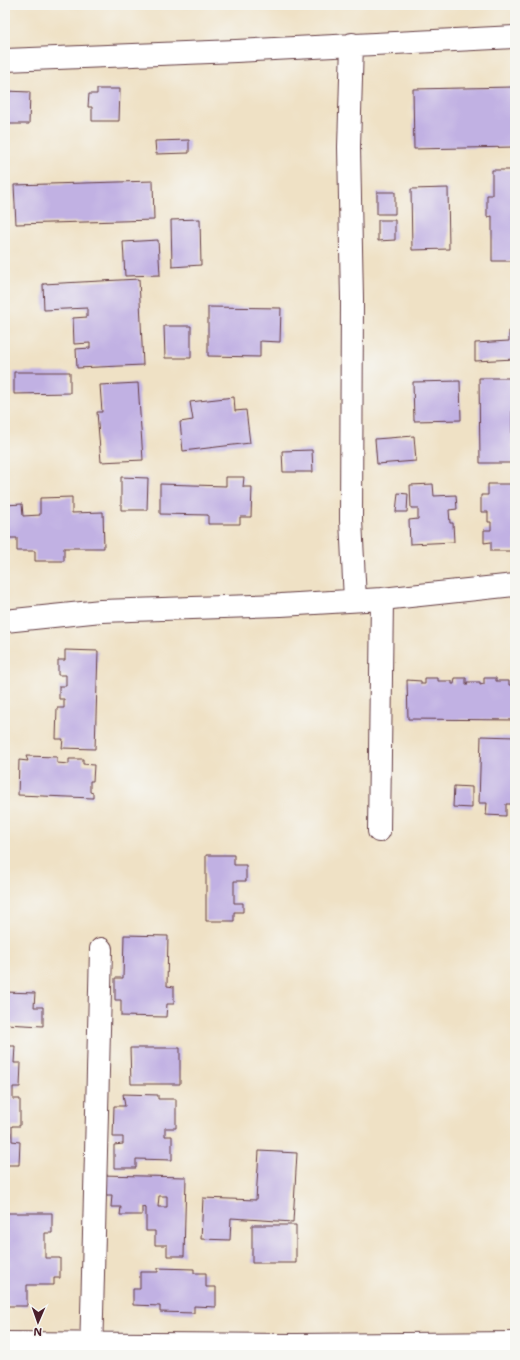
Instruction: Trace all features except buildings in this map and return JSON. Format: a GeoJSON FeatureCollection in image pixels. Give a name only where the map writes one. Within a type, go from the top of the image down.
{"type":"FeatureCollection","features":[{"type":"Feature","properties":{"kind":"street"},"geometry":{"type":"LineString","coordinates":[[5,60],[236,51],[515,37]]}},
{"type":"Feature","properties":{"kind":"street"},"geometry":{"type":"LineString","coordinates":[[352,44],[349,147],[352,299],[351,520],[355,600]]}},
{"type":"Feature","properties":{"kind":"street"},"geometry":{"type":"LineString","coordinates":[[5,621],[101,611],[281,605],[382,599],[515,585]]}},
{"type":"Feature","properties":{"kind":"street"},"geometry":{"type":"LineString","coordinates":[[379,831],[382,599]]}},
{"type":"Feature","properties":{"kind":"street"},"geometry":{"type":"LineString","coordinates":[[91,1349],[101,949]]}},
{"type":"Feature","properties":{"kind":"street"},"geometry":{"type":"LineString","coordinates":[[5,1343],[91,1349],[515,1343]]}}]}
